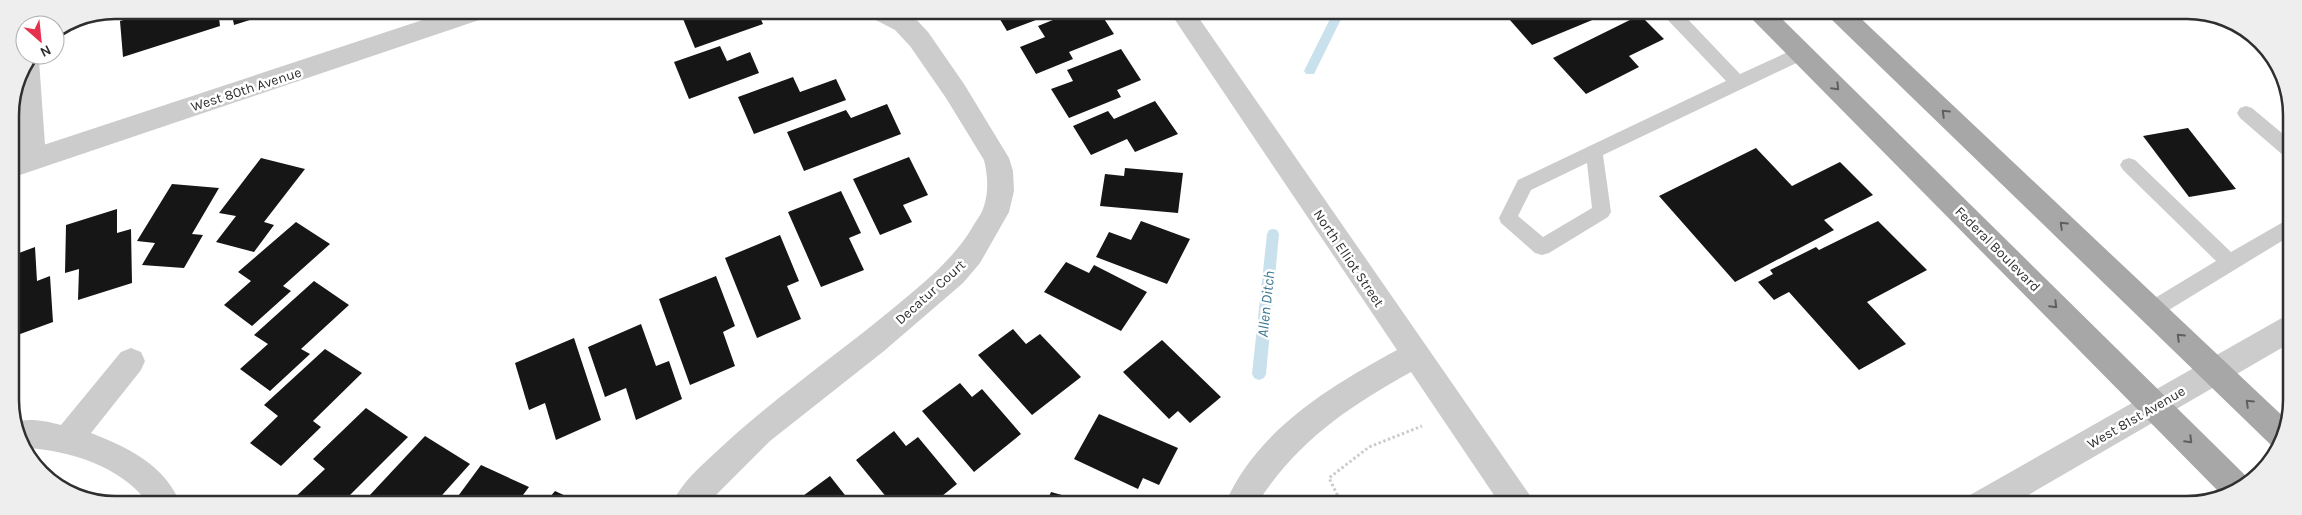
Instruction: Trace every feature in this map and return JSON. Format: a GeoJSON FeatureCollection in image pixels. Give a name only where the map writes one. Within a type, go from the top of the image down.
{"type":"FeatureCollection","features":[{"type":"Feature","properties":{"kind":"main road","name":"Federal Boulevard"},"geometry":{"type":"LineString","coordinates":[[1767,19],[2233,484]]}},
{"type":"Feature","properties":{"kind":"main road"},"geometry":{"type":"LineString","coordinates":[[1846,19],[2278,430]]}},
{"type":"Feature","properties":{"kind":"street","name":"West 80th Avenue"},"geometry":{"type":"LineString","coordinates":[[22,163],[455,19]]}},
{"type":"Feature","properties":{"kind":"street","name":"Decatur Court"},"geometry":{"type":"LineString","coordinates":[[695,496],[708,480],[759,432],[874,342],[953,275],[975,247],[996,212],[1001,191],[1000,171],[996,158],[919,39],[904,23],[896,19]]}},
{"type":"Feature","properties":{"kind":"street","name":"North Elliot Street"},"geometry":{"type":"LineString","coordinates":[[1186,19],[1512,496]]}},
{"type":"Feature","properties":{"kind":"street"},"geometry":{"type":"LineString","coordinates":[[22,163],[26,78]]}},
{"type":"Feature","properties":{"kind":"street","name":"West 81st Avenue"},"geometry":{"type":"LineString","coordinates":[[1997,496],[2283,332]]}},
{"type":"Feature","properties":{"kind":"street"},"geometry":{"type":"LineString","coordinates":[[1245,496],[1258,474],[1302,426],[1345,394],[1415,355]]}},
{"type":"Feature","properties":{"kind":"street"},"geometry":{"type":"LineString","coordinates":[[67,440],[131,361]]}},
{"type":"Feature","properties":{"kind":"street"},"geometry":{"type":"LineString","coordinates":[[25,435],[67,440],[117,458],[153,485],[160,496]]}},
{"type":"Feature","properties":{"kind":"lane"},"geometry":{"type":"LineString","coordinates":[[1677,19],[1738,84]]}},
{"type":"Feature","properties":{"kind":"lane"},"geometry":{"type":"LineString","coordinates":[[1594,152],[1602,212],[1542,247],[1508,218],[1524,185],[1801,53]]}},
{"type":"Feature","properties":{"kind":"lane"},"geometry":{"type":"LineString","coordinates":[[2246,113],[2283,145]]}},
{"type":"Feature","properties":{"kind":"lane"},"geometry":{"type":"LineString","coordinates":[[2129,165],[2230,263]]}},
{"type":"Feature","properties":{"kind":"lane"},"geometry":{"type":"LineString","coordinates":[[2152,310],[2283,230]]}},
{"type":"Feature","properties":{"kind":"path"},"geometry":{"type":"LineString","coordinates":[[1338,496],[1329,478],[1370,447],[1455,413]]}},
{"type":"Feature","properties":{"kind":"building"},"geometry":{"type":"Polygon","coordinates":[[[127,19],[219,19],[220,26],[123,57],[120,21],[127,19]]]}},
{"type":"Feature","properties":{"kind":"building"},"geometry":{"type":"Polygon","coordinates":[[[233,19],[253,19],[234,25],[233,19]]]}},
{"type":"Feature","properties":{"kind":"building"},"geometry":{"type":"Polygon","coordinates":[[[683,19],[761,19],[763,24],[695,48],[683,19]]]}},
{"type":"Feature","properties":{"kind":"building"},"geometry":{"type":"Polygon","coordinates":[[[1000,19],[1039,19],[1007,31],[1000,19]]]}},
{"type":"Feature","properties":{"kind":"building"},"geometry":{"type":"Polygon","coordinates":[[[1055,19],[1104,19],[1114,34],[1069,52],[1073,59],[1036,74],[1020,47],[1045,37],[1038,26],[1055,19]]]}},
{"type":"Feature","properties":{"kind":"building"},"geometry":{"type":"Polygon","coordinates":[[[1509,19],[1595,19],[1532,45],[1509,19]]]}},
{"type":"Feature","properties":{"kind":"building"},"geometry":{"type":"Polygon","coordinates":[[[1632,19],[1644,19],[1664,39],[1629,56],[1639,67],[1586,94],[1553,58],[1632,19]]]}},
{"type":"Feature","properties":{"kind":"building"},"geometry":{"type":"Polygon","coordinates":[[[720,46],[727,61],[750,52],[759,73],[689,99],[674,62],[720,46]]]}},
{"type":"Feature","properties":{"kind":"building"},"geometry":{"type":"Polygon","coordinates":[[[1121,49],[1141,80],[1117,90],[1121,97],[1069,118],[1051,89],[1073,81],[1067,70],[1121,49]]]}},
{"type":"Feature","properties":{"kind":"building"},"geometry":{"type":"Polygon","coordinates":[[[793,77],[800,92],[836,79],[846,100],[754,134],[738,97],[793,77]]]}},
{"type":"Feature","properties":{"kind":"building"},"geometry":{"type":"Polygon","coordinates":[[[1155,101],[1178,134],[1135,152],[1127,139],[1091,155],[1073,126],[1108,111],[1114,119],[1155,101]]]}},
{"type":"Feature","properties":{"kind":"building"},"geometry":{"type":"Polygon","coordinates":[[[887,104],[901,134],[804,171],[787,132],[846,110],[851,118],[887,104]]]}},
{"type":"Feature","properties":{"kind":"building"},"geometry":{"type":"Polygon","coordinates":[[[2188,128],[2236,189],[2189,197],[2143,136],[2188,128]]]}},
{"type":"Feature","properties":{"kind":"building"},"geometry":{"type":"Polygon","coordinates":[[[1756,148],[1792,186],[1840,162],[1873,195],[1824,220],[1834,230],[1735,282],[1659,196],[1756,148]]]}},
{"type":"Feature","properties":{"kind":"building"},"geometry":{"type":"Polygon","coordinates":[[[909,157],[928,195],[903,205],[912,222],[880,235],[853,179],[909,157]]]}},
{"type":"Feature","properties":{"kind":"building"},"geometry":{"type":"Polygon","coordinates":[[[261,158],[305,169],[264,222],[274,225],[254,252],[216,242],[236,216],[219,213],[261,158]]]}},
{"type":"Feature","properties":{"kind":"building"},"geometry":{"type":"Polygon","coordinates":[[[1125,168],[1183,173],[1178,213],[1100,206],[1105,174],[1124,176],[1125,168]]]}},
{"type":"Feature","properties":{"kind":"building"},"geometry":{"type":"Polygon","coordinates":[[[172,184],[219,188],[192,234],[203,235],[184,268],[142,265],[155,243],[137,241],[172,184]]]}},
{"type":"Feature","properties":{"kind":"building"},"geometry":{"type":"Polygon","coordinates":[[[841,191],[861,233],[849,238],[864,270],[821,287],[788,212],[841,191]]]}},
{"type":"Feature","properties":{"kind":"building"},"geometry":{"type":"Polygon","coordinates":[[[117,209],[117,233],[131,229],[132,283],[78,300],[79,269],[65,273],[66,225],[117,209]]]}},
{"type":"Feature","properties":{"kind":"building"},"geometry":{"type":"Polygon","coordinates":[[[1141,221],[1190,239],[1167,284],[1096,257],[1109,232],[1131,240],[1141,221]]]}},
{"type":"Feature","properties":{"kind":"building"},"geometry":{"type":"Polygon","coordinates":[[[1878,221],[1927,270],[1867,302],[1906,344],[1859,370],[1789,292],[1774,300],[1758,282],[1773,274],[1770,270],[1816,247],[1819,250],[1878,221]]]}},
{"type":"Feature","properties":{"kind":"building"},"geometry":{"type":"Polygon","coordinates":[[[296,222],[330,244],[283,286],[291,291],[252,326],[224,305],[251,281],[238,272],[296,222]]]}},
{"type":"Feature","properties":{"kind":"building"},"geometry":{"type":"Polygon","coordinates":[[[780,235],[799,281],[787,286],[801,319],[757,338],[725,258],[780,235]]]}},
{"type":"Feature","properties":{"kind":"building"},"geometry":{"type":"Polygon","coordinates":[[[35,247],[37,281],[50,276],[53,322],[19,334],[19,253],[35,247]]]}},
{"type":"Feature","properties":{"kind":"building"},"geometry":{"type":"Polygon","coordinates":[[[1066,262],[1089,273],[1094,265],[1147,292],[1121,331],[1044,292],[1066,262]]]}},
{"type":"Feature","properties":{"kind":"building"},"geometry":{"type":"Polygon","coordinates":[[[716,276],[735,326],[723,332],[735,366],[690,385],[659,299],[716,276]]]}},
{"type":"Feature","properties":{"kind":"building"},"geometry":{"type":"Polygon","coordinates":[[[314,281],[349,305],[301,349],[310,354],[270,391],[240,369],[268,344],[254,335],[314,281]]]}},
{"type":"Feature","properties":{"kind":"building"},"geometry":{"type":"Polygon","coordinates":[[[641,324],[656,366],[669,361],[682,399],[636,420],[626,388],[605,397],[588,347],[641,324]]]}},
{"type":"Feature","properties":{"kind":"building"},"geometry":{"type":"Polygon","coordinates":[[[1013,329],[1026,344],[1040,334],[1081,377],[1032,415],[978,355],[1013,329]]]}},
{"type":"Feature","properties":{"kind":"building"},"geometry":{"type":"Polygon","coordinates":[[[574,338],[601,420],[556,440],[545,403],[529,410],[515,363],[574,338]]]}},
{"type":"Feature","properties":{"kind":"building"},"geometry":{"type":"Polygon","coordinates":[[[1162,340],[1221,397],[1190,423],[1178,411],[1169,419],[1123,372],[1162,340]]]}},
{"type":"Feature","properties":{"kind":"building"},"geometry":{"type":"Polygon","coordinates":[[[325,349],[362,373],[313,421],[321,427],[281,466],[250,443],[278,416],[264,405],[325,349]]]}},
{"type":"Feature","properties":{"kind":"building"},"geometry":{"type":"Polygon","coordinates":[[[960,383],[972,397],[982,389],[1021,434],[974,472],[922,411],[960,383]]]}},
{"type":"Feature","properties":{"kind":"building"},"geometry":{"type":"Polygon","coordinates":[[[366,408],[408,437],[349,496],[296,496],[325,469],[313,459],[366,408]]]}},
{"type":"Feature","properties":{"kind":"building"},"geometry":{"type":"Polygon","coordinates":[[[1099,414],[1178,448],[1159,485],[1143,478],[1138,489],[1074,459],[1099,414]]]}},
{"type":"Feature","properties":{"kind":"building"},"geometry":{"type":"Polygon","coordinates":[[[894,431],[906,446],[918,437],[957,484],[942,496],[885,496],[856,460],[894,431]]]}},
{"type":"Feature","properties":{"kind":"building"},"geometry":{"type":"Polygon","coordinates":[[[425,436],[470,464],[441,496],[369,496],[425,436]]]}},
{"type":"Feature","properties":{"kind":"building"},"geometry":{"type":"Polygon","coordinates":[[[481,465],[529,487],[522,496],[458,496],[481,465]]]}},
{"type":"Feature","properties":{"kind":"building"},"geometry":{"type":"Polygon","coordinates":[[[830,476],[846,496],[803,496],[830,476]]]}},
{"type":"Feature","properties":{"kind":"building"},"geometry":{"type":"Polygon","coordinates":[[[555,491],[566,496],[551,496],[555,491]]]}},
{"type":"Feature","properties":{"kind":"building"},"geometry":{"type":"Polygon","coordinates":[[[1051,492],[1066,496],[1049,496],[1051,492]]]}},
{"type":"Feature","properties":{"kind":"waterway","name":"Allen Ditch"},"geometry":{"type":"LineString","coordinates":[[1310,71],[1336,19]]}},
{"type":"Feature","properties":{"kind":"waterway","name":"Allen Ditch"},"geometry":{"type":"LineString","coordinates":[[1259,374],[1273,234]]}}]}
